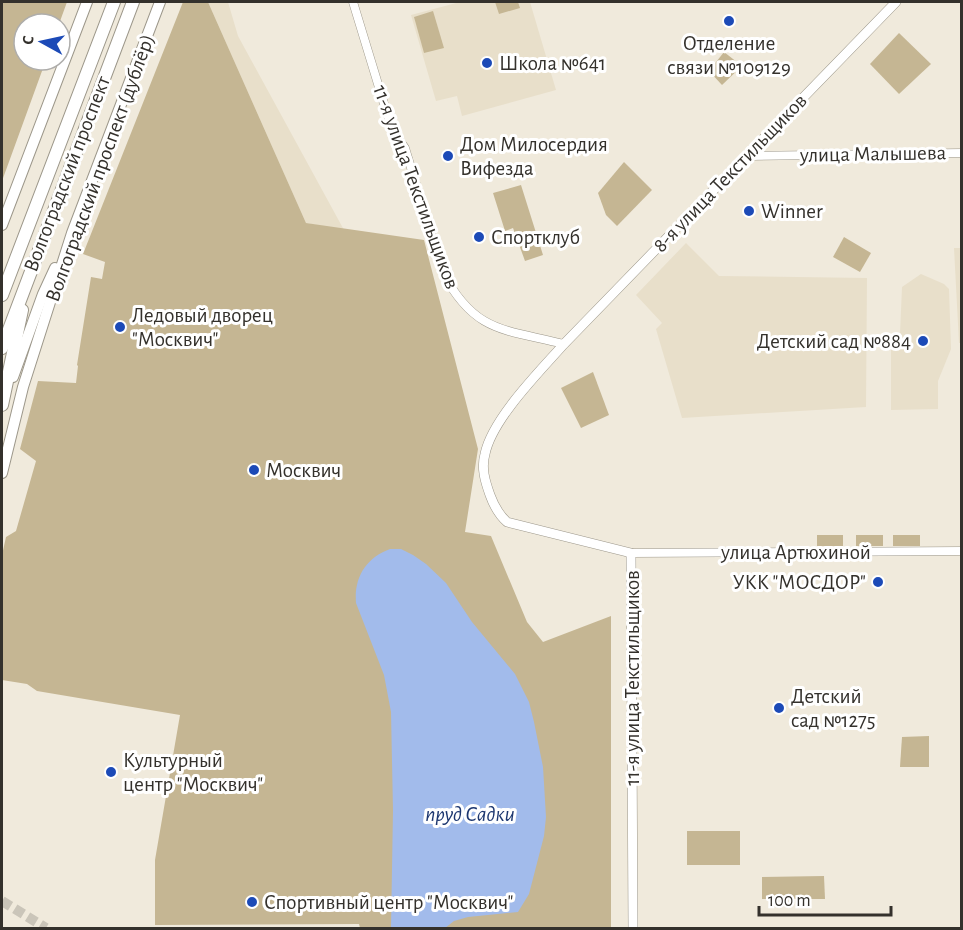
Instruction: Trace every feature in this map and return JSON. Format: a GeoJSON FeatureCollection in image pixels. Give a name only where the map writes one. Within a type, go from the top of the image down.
{"type":"FeatureCollection","features":[{"type":"Feature","properties":{"kind":"main road"},"geometry":{"type":"LineString","coordinates":[[2,225],[87,2]]}},
{"type":"Feature","properties":{"kind":"main road","name":"Волгоградский проспект"},"geometry":{"type":"LineString","coordinates":[[2,295],[114,2]]}},
{"type":"Feature","properties":{"kind":"main road","name":"Волгоградский проспект"},"geometry":{"type":"LineString","coordinates":[[2,348],[133,2]]}},
{"type":"Feature","properties":{"kind":"main road","name":"Волгоградский проспект (дублёр)"},"geometry":{"type":"LineString","coordinates":[[2,473],[23,387],[72,233],[159,2]]}},
{"type":"Feature","properties":{"kind":"main road"},"geometry":{"type":"LineString","coordinates":[[2,407],[43,294],[72,233]]}},
{"type":"Feature","properties":{"kind":"main road"},"geometry":{"type":"LineString","coordinates":[[2,407],[32,267]]}},
{"type":"Feature","properties":{"kind":"street","name":"11-я улица Текстильщиков"},"geometry":{"type":"LineString","coordinates":[[352,2],[392,130],[405,148],[443,273],[464,306],[483,322],[564,344],[526,387],[489,442],[484,461],[486,483],[496,510],[507,522],[631,553],[633,928]]}},
{"type":"Feature","properties":{"kind":"street","name":"8-я улица Текстильщиков"},"geometry":{"type":"LineString","coordinates":[[564,344],[896,2]]}},
{"type":"Feature","properties":{"kind":"street","name":"улица Малышева"},"geometry":{"type":"LineString","coordinates":[[748,156],[962,153]]}},
{"type":"Feature","properties":{"kind":"street","name":"улица Артюхиной"},"geometry":{"type":"LineString","coordinates":[[631,553],[962,551]]}},
{"type":"Feature","properties":{"kind":"shaded area"},"geometry":{"type":"Polygon","coordinates":[[[2,2],[67,2],[63,12],[12,12],[12,72],[42,72],[2,181],[2,2]]]}},
{"type":"Feature","properties":{"kind":"shaded area","name":"Москвич"},"geometry":{"type":"Polygon","coordinates":[[[183,2],[208,2],[306,223],[424,240],[478,449],[465,532],[491,536],[527,622],[543,642],[611,616],[611,928],[360,928],[359,924],[155,925],[155,860],[180,715],[37,691],[27,684],[2,680],[2,555],[6,537],[16,531],[36,461],[20,449],[38,381],[76,383],[91,277],[102,279],[105,262],[83,254],[183,2]]]}},
{"type":"Feature","properties":{"kind":"shaded area"},"geometry":{"type":"Polygon","coordinates":[[[208,2],[228,2],[238,36],[344,230],[306,223],[208,2]]]}},
{"type":"Feature","properties":{"kind":"shaded area","name":"Школа №641"},"geometry":{"type":"Polygon","coordinates":[[[460,2],[530,2],[556,90],[462,116],[457,96],[436,101],[411,15],[460,2]]]}},
{"type":"Feature","properties":{"kind":"shaded area"},"geometry":{"type":"Polygon","coordinates":[[[495,2],[518,2],[520,8],[499,14],[495,2]]]}},
{"type":"Feature","properties":{"kind":"shaded area"},"geometry":{"type":"Polygon","coordinates":[[[433,11],[444,48],[424,53],[414,17],[433,11]]]}},
{"type":"Feature","properties":{"kind":"shaded area"},"geometry":{"type":"Polygon","coordinates":[[[899,33],[931,64],[899,94],[870,64],[899,33]]]}},
{"type":"Feature","properties":{"kind":"shaded area"},"geometry":{"type":"Polygon","coordinates":[[[724,52],[742,66],[722,85],[709,71],[724,52]]]}},
{"type":"Feature","properties":{"kind":"shaded area"},"geometry":{"type":"Polygon","coordinates":[[[624,162],[652,190],[617,226],[606,215],[598,193],[624,162]]]}},
{"type":"Feature","properties":{"kind":"shaded area"},"geometry":{"type":"Polygon","coordinates":[[[521,185],[543,255],[525,261],[513,228],[505,231],[493,193],[521,185]]]}},
{"type":"Feature","properties":{"kind":"shaded area"},"geometry":{"type":"Polygon","coordinates":[[[844,237],[871,253],[860,272],[833,257],[844,237]]]}},
{"type":"Feature","properties":{"kind":"shaded area"},"geometry":{"type":"Polygon","coordinates":[[[686,243],[719,276],[867,278],[866,407],[682,418],[656,329],[662,323],[636,295],[686,243]]]}},
{"type":"Feature","properties":{"kind":"shaded area"},"geometry":{"type":"Polygon","coordinates":[[[954,248],[961,248],[962,343],[959,343],[954,248]]]}},
{"type":"Feature","properties":{"kind":"shaded area","name":"Детский сад №884"},"geometry":{"type":"Polygon","coordinates":[[[921,274],[944,284],[949,289],[951,349],[938,381],[938,409],[891,410],[891,350],[900,334],[902,287],[921,274]]]}},
{"type":"Feature","properties":{"kind":"shaded area"},"geometry":{"type":"Polygon","coordinates":[[[593,372],[609,415],[581,428],[561,388],[593,372]]]}},
{"type":"Feature","properties":{"kind":"shaded area"},"geometry":{"type":"Polygon","coordinates":[[[817,535],[843,535],[843,546],[817,546],[817,535]]]}},
{"type":"Feature","properties":{"kind":"shaded area"},"geometry":{"type":"Polygon","coordinates":[[[856,535],[883,535],[883,546],[856,546],[856,535]]]}},
{"type":"Feature","properties":{"kind":"shaded area"},"geometry":{"type":"Polygon","coordinates":[[[893,535],[920,535],[920,546],[893,546],[893,535]]]}},
{"type":"Feature","properties":{"kind":"shaded area"},"geometry":{"type":"Polygon","coordinates":[[[929,736],[929,767],[900,767],[902,737],[929,736]]]}},
{"type":"Feature","properties":{"kind":"shaded area"},"geometry":{"type":"Polygon","coordinates":[[[687,831],[740,831],[740,865],[687,865],[687,831]]]}},
{"type":"Feature","properties":{"kind":"shaded area"},"geometry":{"type":"Polygon","coordinates":[[[824,876],[825,899],[762,899],[762,877],[824,876]]]}},
{"type":"Feature","properties":{"kind":"water","name":"пруд Садки"},"geometry":{"type":"Polygon","coordinates":[[[390,549],[401,549],[413,555],[446,583],[472,622],[515,674],[529,702],[543,767],[546,817],[544,836],[529,894],[518,912],[468,917],[454,921],[445,928],[391,928],[393,810],[391,712],[384,675],[356,603],[357,585],[363,570],[374,558],[390,549]]]}},
{"type":"Feature","properties":{"kind":"tunnel"},"geometry":{"type":"LineString","coordinates":[[2,901],[46,928]]}},
{"type":"Feature","properties":{"kind":"place","name":"Отделение связи №109129"},"geometry":{"type":"Point","coordinates":[729,21]}},
{"type":"Feature","properties":{"kind":"place","name":"Школа №641"},"geometry":{"type":"Point","coordinates":[487,63]}},
{"type":"Feature","properties":{"kind":"place","name":"Дом Милосердия Вифезда"},"geometry":{"type":"Point","coordinates":[448,156]}},
{"type":"Feature","properties":{"kind":"place","name":"Winner"},"geometry":{"type":"Point","coordinates":[749,211]}},
{"type":"Feature","properties":{"kind":"place","name":"Спортклуб"},"geometry":{"type":"Point","coordinates":[479,237]}},
{"type":"Feature","properties":{"kind":"place","name":"Ледовый дворец \"Москвич\""},"geometry":{"type":"Point","coordinates":[120,327]}},
{"type":"Feature","properties":{"kind":"place","name":"Детский сад №884"},"geometry":{"type":"Point","coordinates":[923,341]}},
{"type":"Feature","properties":{"kind":"place","name":"Москвич"},"geometry":{"type":"Point","coordinates":[254,470]}},
{"type":"Feature","properties":{"kind":"place","name":"УКК \"МОСДОР\""},"geometry":{"type":"Point","coordinates":[878,582]}},
{"type":"Feature","properties":{"kind":"place","name":"Детский сад №1275"},"geometry":{"type":"Point","coordinates":[779,708]}},
{"type":"Feature","properties":{"kind":"place","name":"Культурный центр \"Москвич\""},"geometry":{"type":"Point","coordinates":[111,772]}},
{"type":"Feature","properties":{"kind":"place","name":"Спортивный центр \"Москвич\""},"geometry":{"type":"Point","coordinates":[252,902]}}]}
